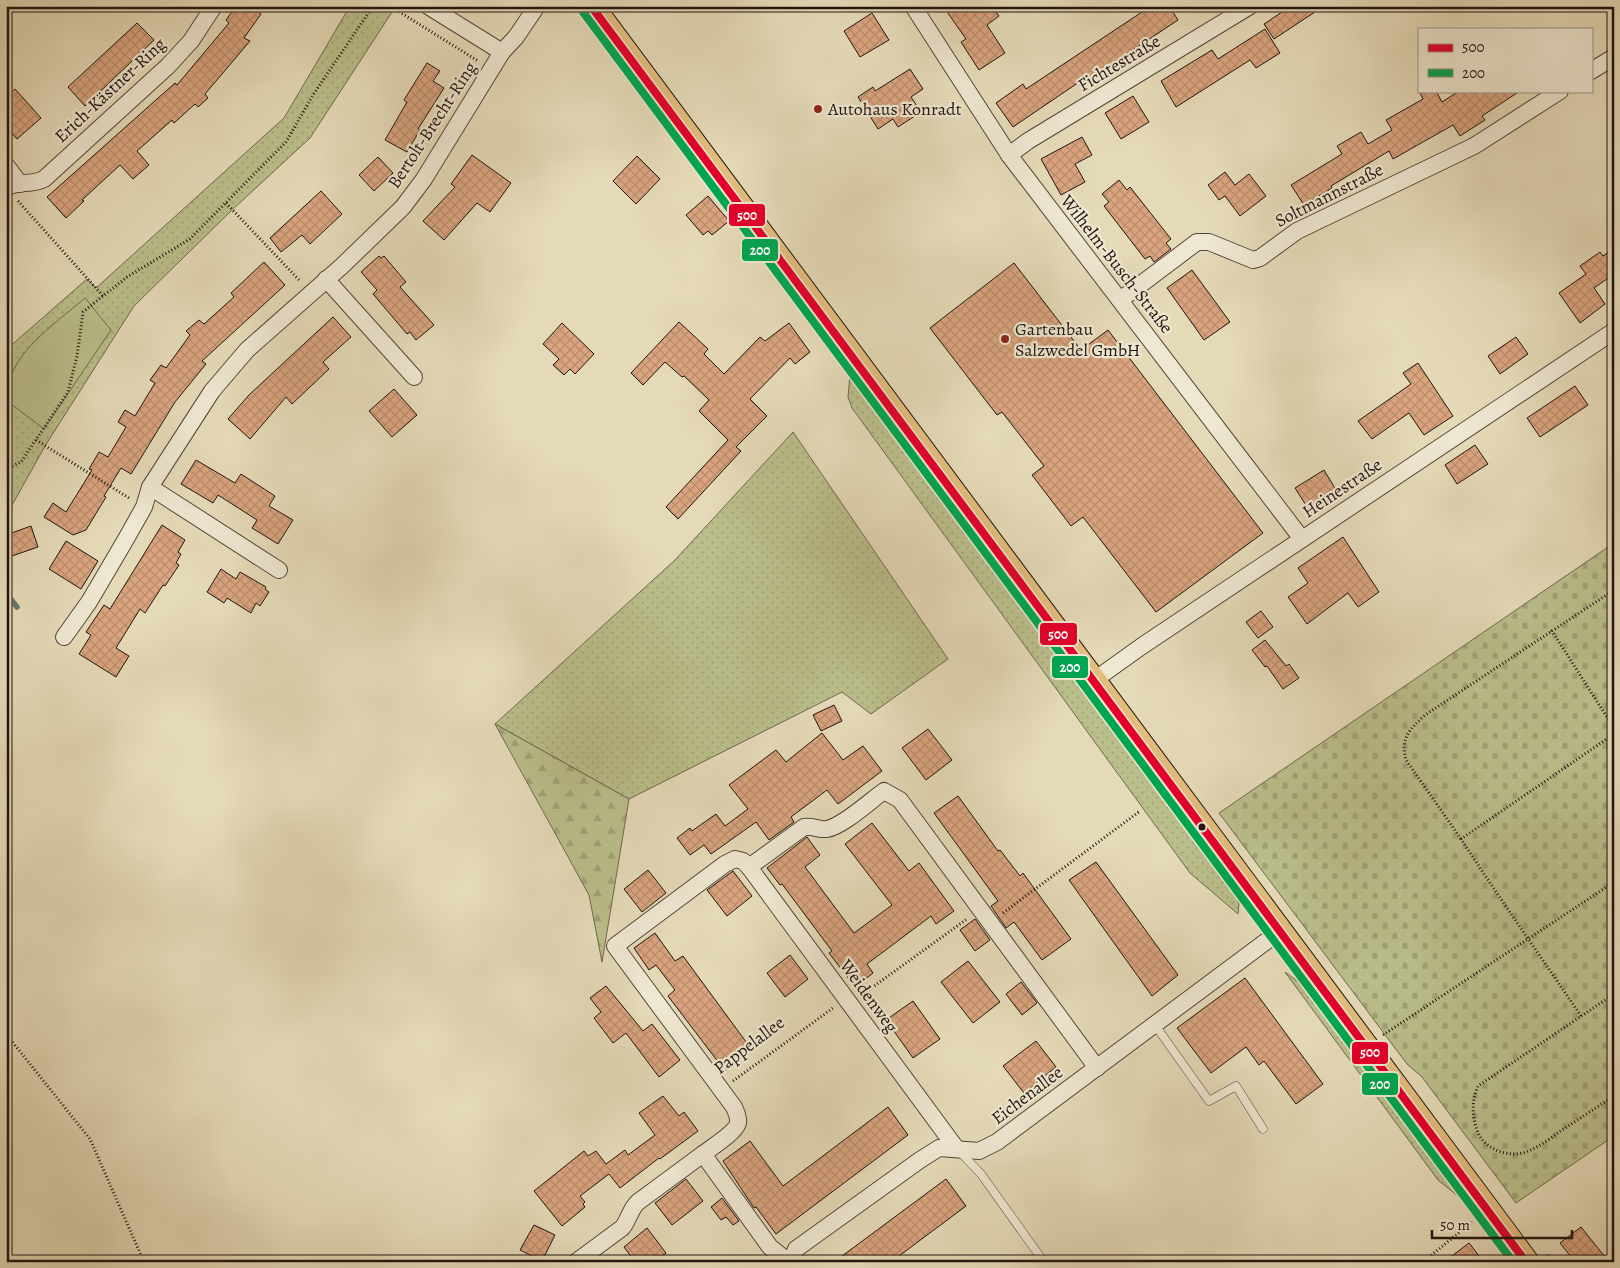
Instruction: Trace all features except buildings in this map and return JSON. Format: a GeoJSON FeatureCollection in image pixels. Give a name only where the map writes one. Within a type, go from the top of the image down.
{"type":"FeatureCollection","features":[{"type":"Feature","properties":{"kind":"main road"},"geometry":{"type":"LineString","coordinates":[[591,6],[1526,1262]]}},
{"type":"Feature","properties":{"kind":"street","name":"Erich-Kästner-Ring"},"geometry":{"type":"LineString","coordinates":[[11,187],[36,183],[44,179],[168,66],[191,41],[214,6]]}},
{"type":"Feature","properties":{"kind":"street"},"geometry":{"type":"LineString","coordinates":[[428,6],[502,52]]}},
{"type":"Feature","properties":{"kind":"street","name":"Bertolt-Brecht-Ring"},"geometry":{"type":"LineString","coordinates":[[64,637],[88,602],[144,507],[150,487],[212,391],[247,350],[392,219],[412,195],[502,52],[516,37],[537,6]]}},
{"type":"Feature","properties":{"kind":"street","name":"Wilhelm-Busch-Straße"},"geometry":{"type":"LineString","coordinates":[[913,6],[1009,155],[1302,539]]}},
{"type":"Feature","properties":{"kind":"street","name":"Fichtestraße"},"geometry":{"type":"LineString","coordinates":[[1009,155],[1028,141],[1250,6]]}},
{"type":"Feature","properties":{"kind":"street"},"geometry":{"type":"LineString","coordinates":[[1592,70],[1614,57]]}},
{"type":"Feature","properties":{"kind":"street","name":"Soltmannstraße"},"geometry":{"type":"LineString","coordinates":[[1120,300],[1197,242],[1209,242],[1253,260],[1260,258],[1297,231],[1474,146],[1558,92]]}},
{"type":"Feature","properties":{"kind":"street"},"geometry":{"type":"LineString","coordinates":[[6,165],[11,187]]}},
{"type":"Feature","properties":{"kind":"street"},"geometry":{"type":"LineString","coordinates":[[326,279],[414,377]]}},
{"type":"Feature","properties":{"kind":"street","name":"Heinestraße"},"geometry":{"type":"LineString","coordinates":[[1094,681],[1142,646],[1614,331]]}},
{"type":"Feature","properties":{"kind":"street"},"geometry":{"type":"LineString","coordinates":[[150,487],[279,570]]}},
{"type":"Feature","properties":{"kind":"street"},"geometry":{"type":"LineString","coordinates":[[721,1090],[615,946],[735,859],[743,861],[750,867],[804,827],[813,826],[828,829],[884,791],[900,800],[1097,1068]]}},
{"type":"Feature","properties":{"kind":"street","name":"Weidenweg"},"geometry":{"type":"LineString","coordinates":[[750,867],[956,1148]]}},
{"type":"Feature","properties":{"kind":"street","name":"Eichenallee"},"geometry":{"type":"LineString","coordinates":[[790,1262],[796,1249],[939,1148],[979,1151],[997,1142],[1280,931]]}},
{"type":"Feature","properties":{"kind":"street","name":"Pappelallee"},"geometry":{"type":"LineString","coordinates":[[576,1262],[622,1228],[633,1206],[734,1130],[738,1124],[738,1115],[721,1090]]}},
{"type":"Feature","properties":{"kind":"street"},"geometry":{"type":"LineString","coordinates":[[702,1154],[770,1247],[790,1262]]}},
{"type":"Feature","properties":{"kind":"lane"},"geometry":{"type":"LineString","coordinates":[[1155,1025],[1209,1101],[1236,1086],[1263,1130]]}},
{"type":"Feature","properties":{"kind":"lane"},"geometry":{"type":"LineString","coordinates":[[956,1148],[981,1174],[1044,1262]]}},
{"type":"Feature","properties":{"kind":"path"},"geometry":{"type":"LineString","coordinates":[[6,469],[22,462],[68,392],[77,356],[83,312],[127,276],[190,239],[286,142],[313,95],[373,6]]}},
{"type":"Feature","properties":{"kind":"path"},"geometry":{"type":"LineString","coordinates":[[390,6],[491,70]]}},
{"type":"Feature","properties":{"kind":"path"},"geometry":{"type":"LineString","coordinates":[[11,187],[103,296]]}},
{"type":"Feature","properties":{"kind":"path"},"geometry":{"type":"LineString","coordinates":[[226,203],[310,293]]}},
{"type":"Feature","properties":{"kind":"path"},"geometry":{"type":"LineString","coordinates":[[36,440],[144,507]]}},
{"type":"Feature","properties":{"kind":"path"},"geometry":{"type":"LineString","coordinates":[[1581,1016],[1406,760],[1404,740],[1411,728],[1425,715],[1614,590]]}},
{"type":"Feature","properties":{"kind":"path"},"geometry":{"type":"LineString","coordinates":[[1552,632],[1614,728]]}},
{"type":"Feature","properties":{"kind":"path"},"geometry":{"type":"LineString","coordinates":[[1461,839],[1614,734]]}},
{"type":"Feature","properties":{"kind":"path","name":"Pappelallee"},"geometry":{"type":"LineString","coordinates":[[721,1090],[848,1001],[990,922],[1140,811]]}},
{"type":"Feature","properties":{"kind":"path"},"geometry":{"type":"LineString","coordinates":[[1379,1038],[1530,940],[1614,882]]}},
{"type":"Feature","properties":{"kind":"path"},"geometry":{"type":"LineString","coordinates":[[1614,994],[1478,1086],[1474,1096],[1476,1128],[1481,1139],[1494,1150],[1509,1154],[1524,1153],[1541,1145],[1614,1096]]}},
{"type":"Feature","properties":{"kind":"path"},"geometry":{"type":"LineString","coordinates":[[6,1034],[90,1139],[144,1262]]}},
{"type":"Feature","properties":{"kind":"path"},"geometry":{"type":"LineString","coordinates":[[1423,1262],[1474,1220]]}},
{"type":"Feature","properties":{"kind":"green space"},"geometry":{"type":"Polygon","coordinates":[[[350,6],[390,6],[394,9],[310,138],[233,209],[134,306],[45,446],[6,516],[7,349],[87,279],[96,288],[284,118],[350,6]]]}},
{"type":"Feature","properties":{"kind":"green space"},"geometry":{"type":"Polygon","coordinates":[[[85,298],[111,330],[44,429],[6,400],[8,384],[14,369],[34,342],[85,298]]]}},
{"type":"Feature","properties":{"kind":"green space"},"geometry":{"type":"Polygon","coordinates":[[[850,374],[1232,882],[1239,904],[1238,914],[1190,873],[852,408],[848,397],[850,374]]]}},
{"type":"Feature","properties":{"kind":"green space"},"geometry":{"type":"Polygon","coordinates":[[[793,432],[948,659],[871,714],[842,692],[629,799],[495,724],[675,560],[793,432]]]}},
{"type":"Feature","properties":{"kind":"green space"},"geometry":{"type":"Polygon","coordinates":[[[1614,543],[1614,1136],[1516,1203],[1422,1077],[1407,1064],[1219,813],[1614,543]]]}},
{"type":"Feature","properties":{"kind":"green space"},"geometry":{"type":"Polygon","coordinates":[[[495,724],[629,799],[602,962],[589,895],[495,724]]]}},
{"type":"Feature","properties":{"kind":"green space"},"geometry":{"type":"Polygon","coordinates":[[[1285,972],[1307,988],[1459,1186],[1464,1201],[1438,1180],[1285,972]]]}},
{"type":"Feature","properties":{"kind":"waterway"},"geometry":{"type":"LineString","coordinates":[[6,593],[17,607]]}},
{"type":"Feature","properties":{"kind":"transit line","name":"500"},"geometry":{"type":"LineString","coordinates":[[591,6],[1526,1262]]}},
{"type":"Feature","properties":{"kind":"transit line","name":"200"},"geometry":{"type":"LineString","coordinates":[[583,12],[1513,1262]]}},
{"type":"Feature","properties":{"kind":"place","name":"Autohaus Konradt"},"geometry":{"type":"Point","coordinates":[818,109]}},
{"type":"Feature","properties":{"kind":"place","name":"Gartenbau Salzwedel GmbH"},"geometry":{"type":"Point","coordinates":[1005,339]}}]}
